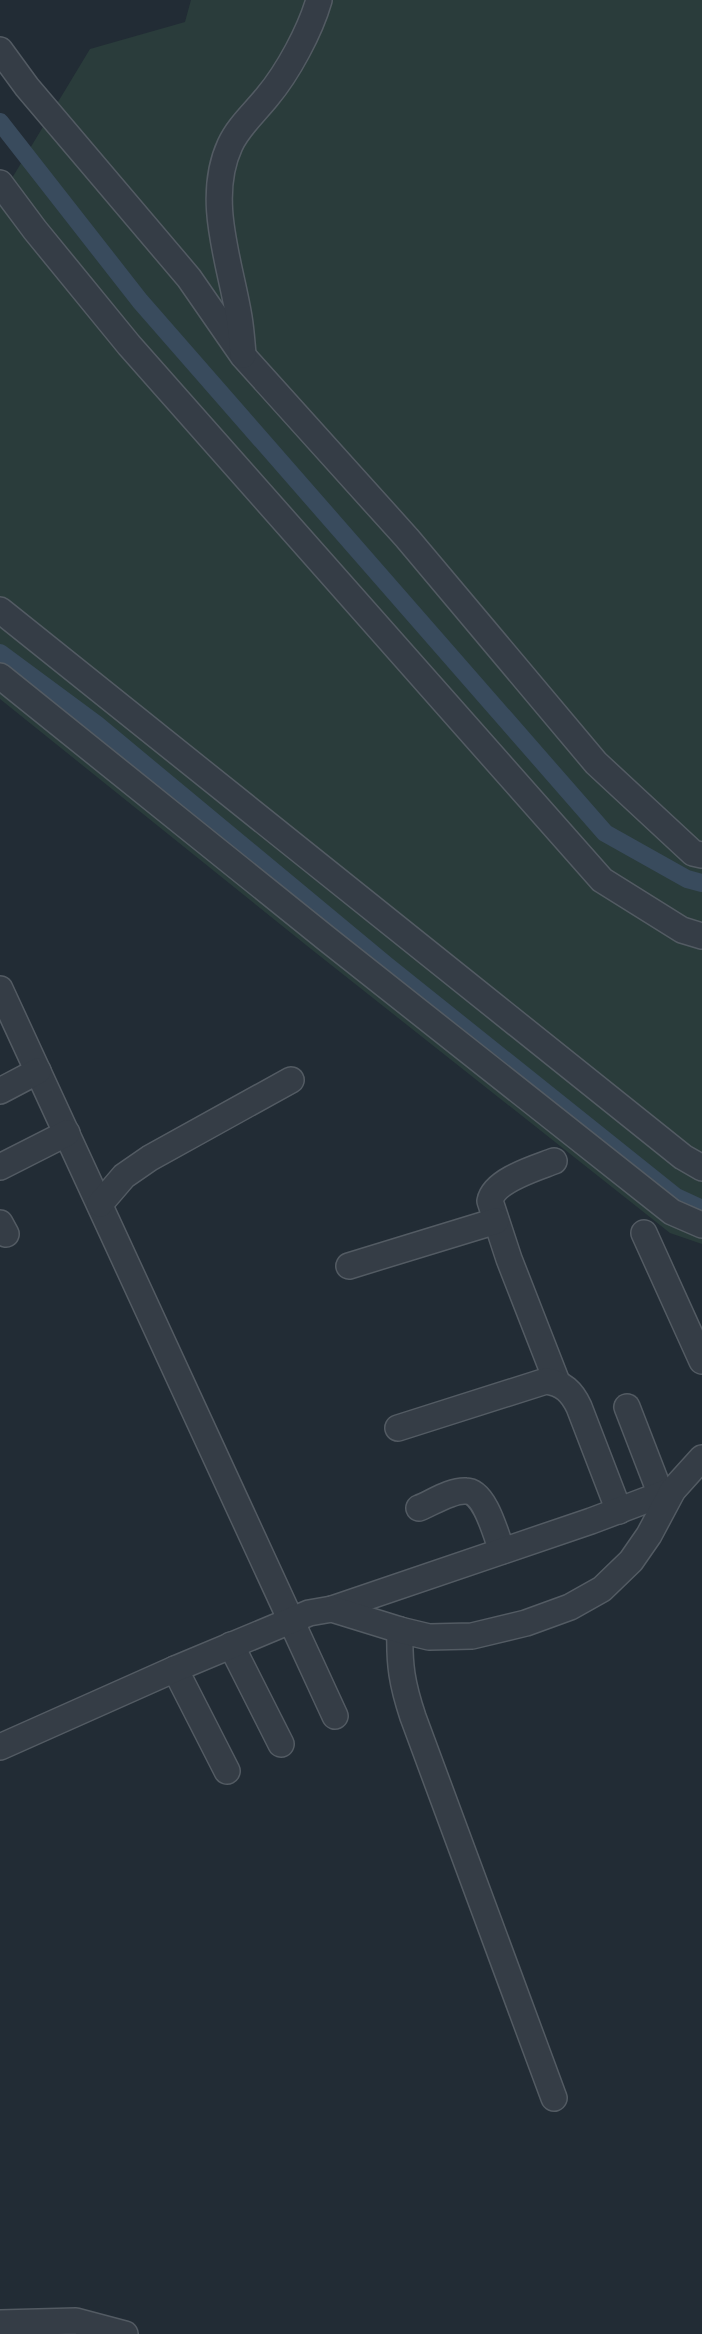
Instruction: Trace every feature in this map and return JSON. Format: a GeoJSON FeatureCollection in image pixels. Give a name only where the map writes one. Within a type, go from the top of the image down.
{"type":"FeatureCollection","features":[{"type":"Feature","properties":{"kind":"street"},"geometry":{"type":"LineString","coordinates":[[243,356],[239,317],[220,217],[220,175],[230,144],[250,116],[269,96],[312,24],[319,0]]}},
{"type":"Feature","properties":{"kind":"street"},"geometry":{"type":"LineString","coordinates":[[0,50],[27,87],[188,278],[243,356],[407,538],[596,763],[693,853],[702,855]]}},
{"type":"Feature","properties":{"kind":"street"},"geometry":{"type":"LineString","coordinates":[[0,183],[35,230],[129,345],[602,880],[682,930],[702,936]]}},
{"type":"Feature","properties":{"kind":"street"},"geometry":{"type":"LineString","coordinates":[[0,610],[683,1157],[702,1168]]}},
{"type":"Feature","properties":{"kind":"street"},"geometry":{"type":"LineString","coordinates":[[0,676],[327,939],[672,1212],[702,1225]]}},
{"type":"Feature","properties":{"kind":"street"},"geometry":{"type":"LineString","coordinates":[[0,989],[6,1017],[38,1071],[334,1716]]}},
{"type":"Feature","properties":{"kind":"street"},"geometry":{"type":"LineString","coordinates":[[0,1091],[38,1071]]}},
{"type":"Feature","properties":{"kind":"street"},"geometry":{"type":"LineString","coordinates":[[100,1204],[124,1176],[150,1158],[291,1080]]}},
{"type":"Feature","properties":{"kind":"street"},"geometry":{"type":"LineString","coordinates":[[0,1166],[67,1133]]}},
{"type":"Feature","properties":{"kind":"street"},"geometry":{"type":"LineString","coordinates":[[554,1161],[513,1178],[496,1188],[491,1194],[490,1201],[496,1222],[557,1382],[573,1396],[579,1407],[619,1510]]}},
{"type":"Feature","properties":{"kind":"street"},"geometry":{"type":"LineString","coordinates":[[349,1266],[496,1222]]}},
{"type":"Feature","properties":{"kind":"street"},"geometry":{"type":"LineString","coordinates":[[644,1233],[702,1361]]}},
{"type":"Feature","properties":{"kind":"street"},"geometry":{"type":"LineString","coordinates":[[398,1428],[546,1381],[557,1382]]}},
{"type":"Feature","properties":{"kind":"street"},"geometry":{"type":"LineString","coordinates":[[627,1407],[667,1492]]}},
{"type":"Feature","properties":{"kind":"street"},"geometry":{"type":"LineString","coordinates":[[332,1609],[429,1637],[472,1636],[526,1623],[570,1607],[602,1589],[631,1561],[649,1535],[667,1492],[702,1458]]}},
{"type":"Feature","properties":{"kind":"street"},"geometry":{"type":"LineString","coordinates":[[419,1508],[453,1494],[466,1491],[476,1494],[484,1505],[502,1551]]}},
{"type":"Feature","properties":{"kind":"street"},"geometry":{"type":"LineString","coordinates":[[0,1747],[175,1668],[290,1620],[309,1613],[332,1609],[667,1492]]}},
{"type":"Feature","properties":{"kind":"street"},"geometry":{"type":"LineString","coordinates":[[400,1630],[399,1661],[402,1686],[412,1717],[554,2098]]}},
{"type":"Feature","properties":{"kind":"street"},"geometry":{"type":"LineString","coordinates":[[231,1645],[281,1744]]}},
{"type":"Feature","properties":{"kind":"street"},"geometry":{"type":"LineString","coordinates":[[175,1668],[227,1772]]}},
{"type":"Feature","properties":{"kind":"street"},"geometry":{"type":"LineString","coordinates":[[0,2323],[76,2321],[125,2334]]}},
{"type":"Feature","properties":{"kind":"shaded area"},"geometry":{"type":"Polygon","coordinates":[[[191,0],[702,0],[702,1244],[670,1233],[311,949],[0,699],[0,198],[90,49],[185,22],[191,0]]]}},
{"type":"Feature","properties":{"kind":"waterway"},"geometry":{"type":"LineString","coordinates":[[0,122],[140,301],[605,833],[687,879],[702,883]]}},
{"type":"Feature","properties":{"kind":"waterway"},"geometry":{"type":"LineString","coordinates":[[0,653],[96,724],[386,965],[676,1197],[702,1209]]}}]}
